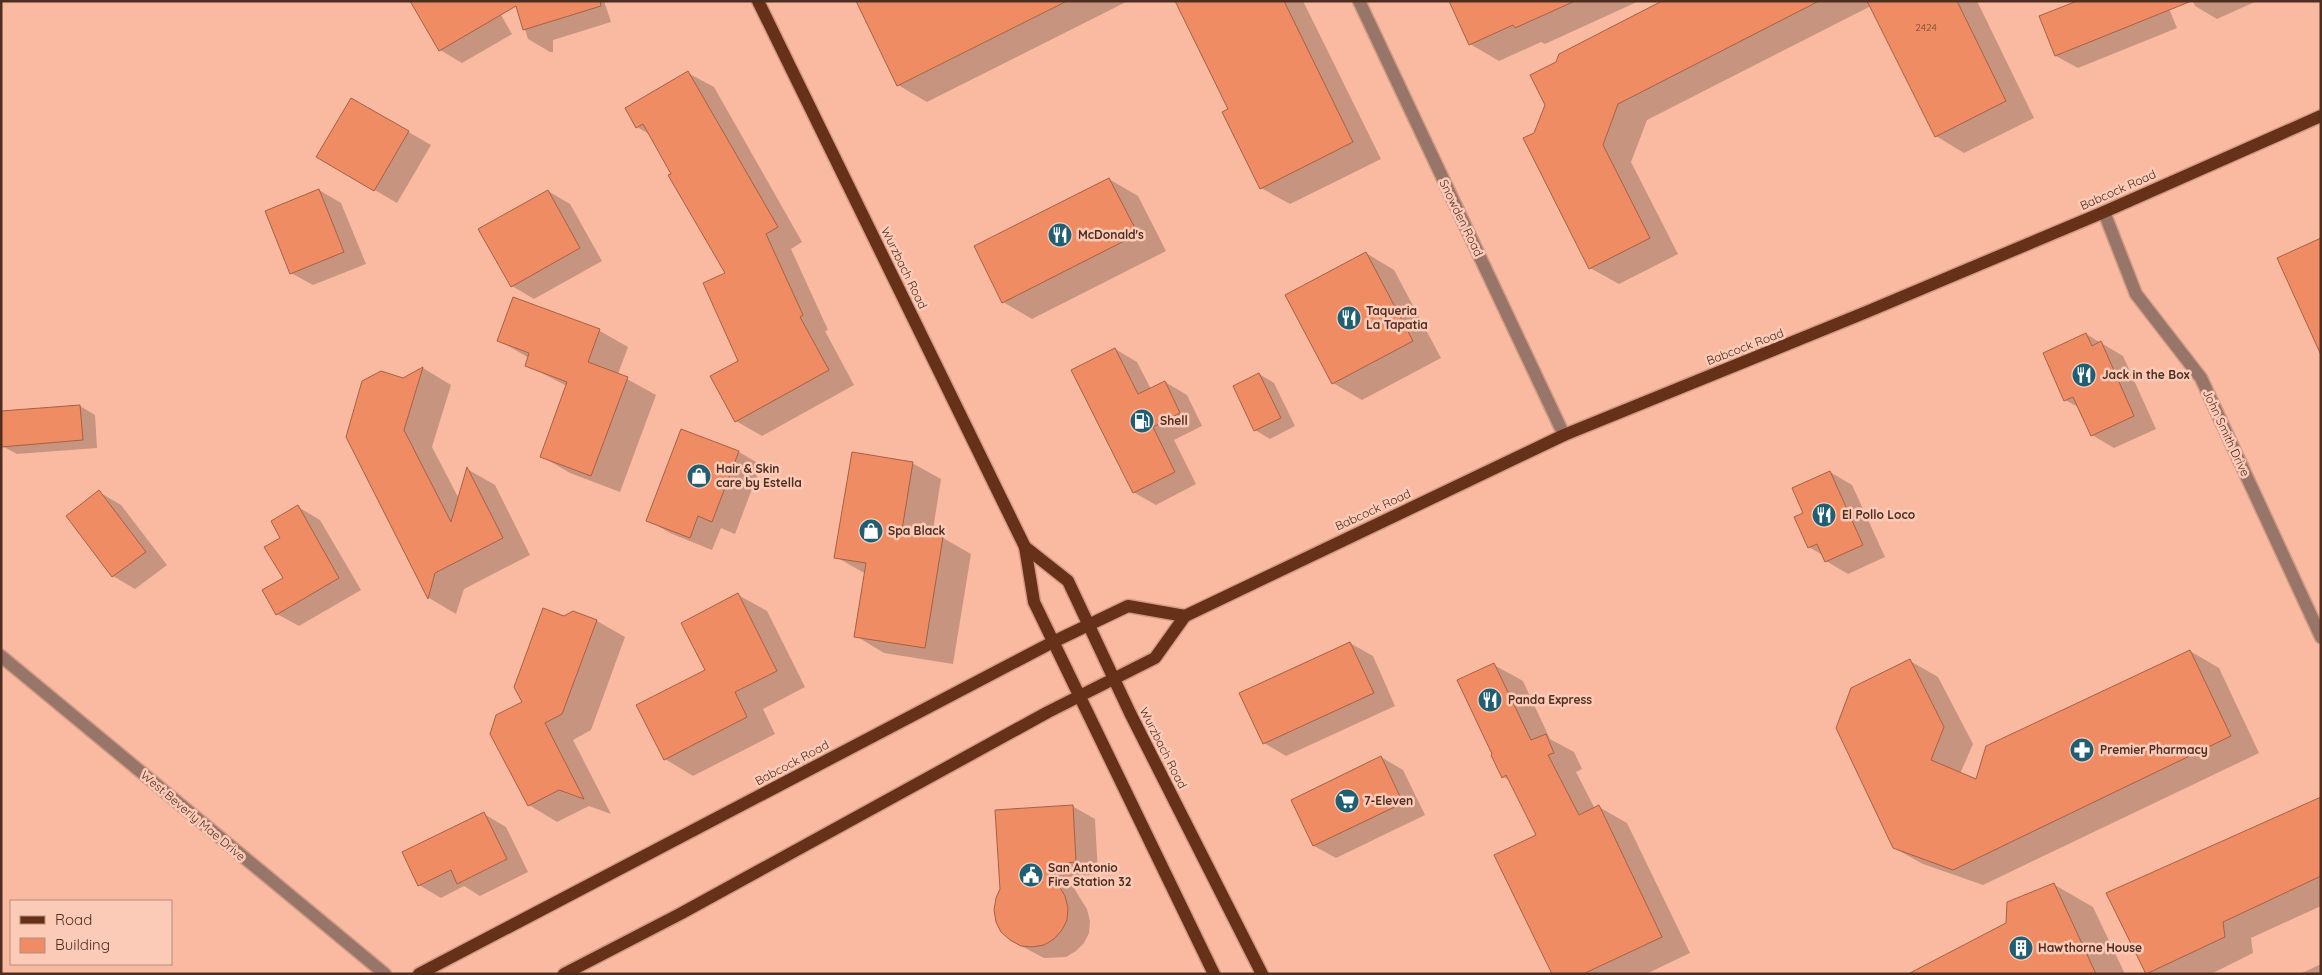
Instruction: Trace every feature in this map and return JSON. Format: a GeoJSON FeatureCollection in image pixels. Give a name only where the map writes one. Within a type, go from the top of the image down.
{"type":"FeatureCollection","features":[{"type":"Feature","properties":{"kind":"main road","name":"Wurzbach Road"},"geometry":{"type":"LineString","coordinates":[[758,1],[1026,547],[1034,602],[1214,974]]}},
{"type":"Feature","properties":{"kind":"main road","name":"Babcock Road"},"geometry":{"type":"LineString","coordinates":[[564,974],[680,914],[1048,712],[1155,658],[1185,616],[1564,435],[1792,344],[2104,212],[2321,116]]}},
{"type":"Feature","properties":{"kind":"main road","name":"Wurzbach Road"},"geometry":{"type":"LineString","coordinates":[[1026,547],[1068,581],[1262,974]]}},
{"type":"Feature","properties":{"kind":"main road","name":"Babcock Road"},"geometry":{"type":"LineString","coordinates":[[419,974],[1053,642],[1128,606],[1185,616]]}},
{"type":"Feature","properties":{"kind":"street","name":"Snowden Road"},"geometry":{"type":"LineString","coordinates":[[1359,1],[1564,435]]}},
{"type":"Feature","properties":{"kind":"street","name":"John Smith Drive"},"geometry":{"type":"LineString","coordinates":[[2104,212],[2136,294],[2201,378],[2321,637]]}},
{"type":"Feature","properties":{"kind":"street","name":"West Beverly Mae Drive"},"geometry":{"type":"LineString","coordinates":[[1,656],[385,974]]}},
{"type":"Feature","properties":{"kind":"building"},"geometry":{"type":"Polygon","coordinates":[[[410,1],[600,1],[601,6],[523,30],[516,6],[439,51],[410,1]]]}},
{"type":"Feature","properties":{"kind":"building"},"geometry":{"type":"Polygon","coordinates":[[[856,1],[1067,1],[897,86],[856,1]]]}},
{"type":"Feature","properties":{"kind":"building"},"geometry":{"type":"Polygon","coordinates":[[[1175,1],[1284,1],[1353,142],[1260,189],[1222,112],[1228,109],[1175,1]]]}},
{"type":"Feature","properties":{"kind":"building"},"geometry":{"type":"Polygon","coordinates":[[[1449,1],[1575,1],[1515,28],[1513,25],[1469,45],[1449,1]]]}},
{"type":"Feature","properties":{"kind":"building"},"geometry":{"type":"Polygon","coordinates":[[[1662,1],[1819,1],[1618,104],[1603,145],[1650,238],[1589,269],[1523,138],[1534,133],[1545,105],[1530,75],[1556,62],[1559,54],[1662,1]]]}},
{"type":"Feature","properties":{"kind":"building"},"geometry":{"type":"Polygon","coordinates":[[[1867,1],[1957,1],[2006,101],[1935,137],[1867,1]]]}},
{"type":"Feature","properties":{"kind":"building"},"geometry":{"type":"Polygon","coordinates":[[[2077,1],[2189,2],[2055,56],[2039,16],[2077,1]]]}},
{"type":"Feature","properties":{"kind":"building"},"geometry":{"type":"Polygon","coordinates":[[[688,71],[778,227],[766,234],[803,315],[800,317],[829,370],[735,422],[710,376],[738,361],[703,283],[725,273],[668,175],[671,174],[643,124],[636,128],[625,108],[688,71]]]}},
{"type":"Feature","properties":{"kind":"building"},"geometry":{"type":"Polygon","coordinates":[[[351,98],[409,131],[374,191],[316,157],[351,98]]]}},
{"type":"Feature","properties":{"kind":"building"},"geometry":{"type":"Polygon","coordinates":[[[1109,178],[1138,234],[1002,303],[974,246],[1109,178]]]}},
{"type":"Feature","properties":{"kind":"building"},"geometry":{"type":"Polygon","coordinates":[[[319,189],[344,252],[290,274],[265,211],[319,189]]]}},
{"type":"Feature","properties":{"kind":"building"},"geometry":{"type":"Polygon","coordinates":[[[548,190],[580,248],[511,287],[478,229],[548,190]]]}},
{"type":"Feature","properties":{"kind":"building"},"geometry":{"type":"Polygon","coordinates":[[[2321,238],[2321,355],[2277,258],[2321,238]]]}},
{"type":"Feature","properties":{"kind":"building","name":"Taqueria La Tapatia"},"geometry":{"type":"Polygon","coordinates":[[[1366,252],[1413,341],[1332,384],[1285,295],[1366,252]]]}},
{"type":"Feature","properties":{"kind":"building"},"geometry":{"type":"Polygon","coordinates":[[[513,297],[600,329],[588,362],[628,377],[591,476],[540,457],[567,382],[525,366],[529,353],[497,341],[513,297]]]}},
{"type":"Feature","properties":{"kind":"building","name":"Jack in the Box"},"geometry":{"type":"Polygon","coordinates":[[[2086,333],[2092,346],[2101,341],[2134,416],[2091,436],[2073,397],[2064,401],[2043,353],[2086,333]]]}},
{"type":"Feature","properties":{"kind":"building"},"geometry":{"type":"Polygon","coordinates":[[[1115,348],[1138,394],[1165,381],[1180,413],[1153,427],[1175,472],[1133,493],[1071,370],[1115,348]]]}},
{"type":"Feature","properties":{"kind":"building"},"geometry":{"type":"Polygon","coordinates":[[[423,367],[404,430],[451,522],[467,467],[503,538],[435,573],[428,599],[346,437],[362,381],[381,371],[403,378],[423,367]]]}},
{"type":"Feature","properties":{"kind":"building"},"geometry":{"type":"Polygon","coordinates":[[[1259,373],[1281,418],[1254,431],[1233,386],[1259,373]]]}},
{"type":"Feature","properties":{"kind":"building"},"geometry":{"type":"Polygon","coordinates":[[[80,405],[83,440],[1,447],[1,411],[80,405]]]}},
{"type":"Feature","properties":{"kind":"building"},"geometry":{"type":"Polygon","coordinates":[[[681,429],[739,451],[712,522],[698,516],[690,538],[646,521],[681,429]]]}},
{"type":"Feature","properties":{"kind":"building"},"geometry":{"type":"Polygon","coordinates":[[[852,452],[913,462],[902,530],[943,537],[925,648],[854,637],[866,563],[834,558],[852,452]]]}},
{"type":"Feature","properties":{"kind":"building","name":"El Pollo Loco"},"geometry":{"type":"Polygon","coordinates":[[[1830,471],[1863,545],[1825,562],[1817,544],[1808,548],[1794,517],[1803,513],[1792,488],[1830,471]]]}},
{"type":"Feature","properties":{"kind":"building"},"geometry":{"type":"Polygon","coordinates":[[[99,490],[146,552],[112,577],[66,516],[99,490]]]}},
{"type":"Feature","properties":{"kind":"building"},"geometry":{"type":"Polygon","coordinates":[[[298,505],[339,578],[276,615],[262,590],[283,578],[264,547],[280,538],[271,521],[298,505]]]}},
{"type":"Feature","properties":{"kind":"building"},"geometry":{"type":"Polygon","coordinates":[[[738,593],[777,671],[735,692],[747,717],[664,760],[636,705],[705,670],[681,623],[738,593]]]}},
{"type":"Feature","properties":{"kind":"building"},"geometry":{"type":"Polygon","coordinates":[[[543,608],[564,616],[573,611],[597,620],[562,714],[545,723],[584,799],[559,790],[528,806],[490,734],[496,715],[522,702],[514,687],[543,608]]]}},
{"type":"Feature","properties":{"kind":"building"},"geometry":{"type":"Polygon","coordinates":[[[1350,642],[1374,693],[1263,744],[1239,693],[1350,642]]]}},
{"type":"Feature","properties":{"kind":"building"},"geometry":{"type":"Polygon","coordinates":[[[2190,650],[2231,736],[1953,870],[1893,848],[1836,728],[1851,688],[1910,659],[1944,727],[1931,760],[1976,779],[1986,746],[2190,650]]]}},
{"type":"Feature","properties":{"kind":"building"},"geometry":{"type":"Polygon","coordinates":[[[1494,663],[1531,740],[1546,734],[1554,753],[1548,755],[1579,815],[1599,805],[1662,937],[1583,974],[1552,974],[1494,855],[1536,835],[1506,775],[1502,778],[1457,680],[1494,663]]]}},
{"type":"Feature","properties":{"kind":"building","name":"7-Eleven"},"geometry":{"type":"Polygon","coordinates":[[[1381,756],[1403,803],[1313,846],[1291,800],[1381,756]]]}},
{"type":"Feature","properties":{"kind":"building"},"geometry":{"type":"Polygon","coordinates":[[[2321,797],[2321,876],[2223,922],[2225,937],[2146,974],[2106,893],[2321,797]]]}},
{"type":"Feature","properties":{"kind":"building","name":"San Antonio Fire Station 32"},"geometry":{"type":"Polygon","coordinates":[[[1073,805],[1076,862],[1046,865],[1065,896],[1068,908],[1067,920],[1062,930],[1054,939],[1044,945],[1021,946],[1001,932],[996,922],[994,910],[1000,889],[995,810],[1073,805]]]}},
{"type":"Feature","properties":{"kind":"building"},"geometry":{"type":"Polygon","coordinates":[[[484,812],[507,859],[457,884],[451,870],[418,886],[402,852],[484,812]]]}},
{"type":"Feature","properties":{"kind":"building","name":"Hawthorne House"},"geometry":{"type":"Polygon","coordinates":[[[2054,883],[2096,974],[1908,974],[2006,923],[2007,902],[2054,883]]]}},
{"type":"Feature","properties":{"kind":"place","name":"McDonald's"},"geometry":{"type":"Point","coordinates":[1060,235]}},
{"type":"Feature","properties":{"kind":"place","name":"Taqueria La Tapatia"},"geometry":{"type":"Point","coordinates":[1349,318]}},
{"type":"Feature","properties":{"kind":"place","name":"Jack in the Box"},"geometry":{"type":"Point","coordinates":[2084,375]}},
{"type":"Feature","properties":{"kind":"place","name":"Shell"},"geometry":{"type":"Point","coordinates":[1142,421]}},
{"type":"Feature","properties":{"kind":"place","name":"Hair & Skin care by Estella"},"geometry":{"type":"Point","coordinates":[699,476]}},
{"type":"Feature","properties":{"kind":"place","name":"El Pollo Loco"},"geometry":{"type":"Point","coordinates":[1824,515]}},
{"type":"Feature","properties":{"kind":"place","name":"Spa Black"},"geometry":{"type":"Point","coordinates":[871,531]}},
{"type":"Feature","properties":{"kind":"place","name":"Panda Express"},"geometry":{"type":"Point","coordinates":[1490,700]}},
{"type":"Feature","properties":{"kind":"place","name":"Premier Pharmacy"},"geometry":{"type":"Point","coordinates":[2082,750]}},
{"type":"Feature","properties":{"kind":"place","name":"7-Eleven"},"geometry":{"type":"Point","coordinates":[1347,801]}},
{"type":"Feature","properties":{"kind":"place","name":"San Antonio Fire Station 32"},"geometry":{"type":"Point","coordinates":[1031,875]}},
{"type":"Feature","properties":{"kind":"place","name":"Hawthorne House"},"geometry":{"type":"Point","coordinates":[2021,948]}}]}
